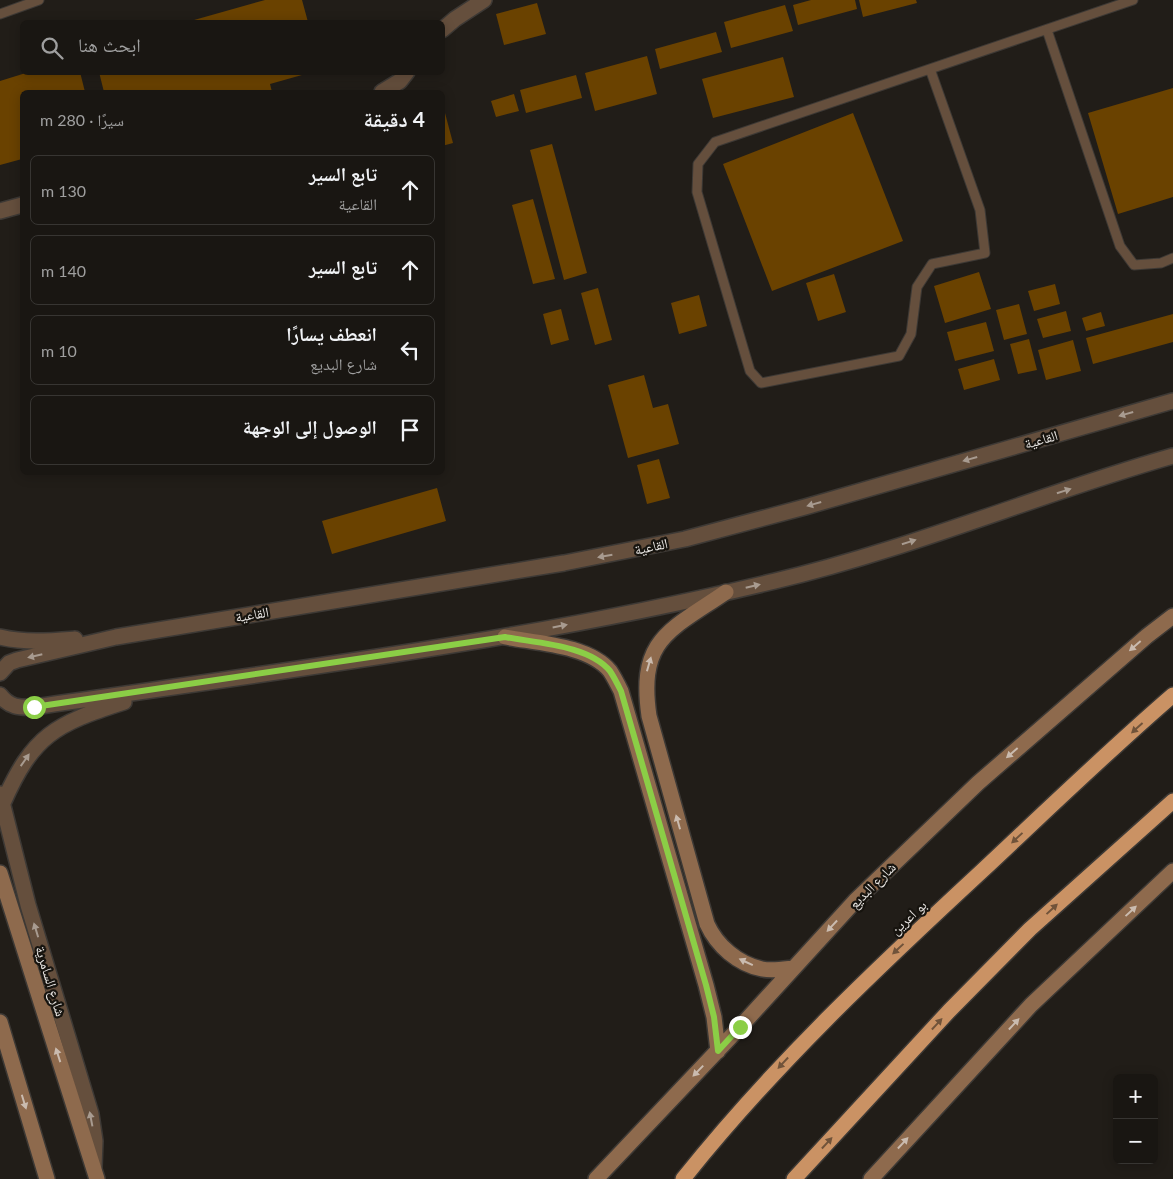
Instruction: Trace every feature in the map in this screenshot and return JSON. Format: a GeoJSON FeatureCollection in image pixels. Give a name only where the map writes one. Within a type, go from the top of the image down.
{"type":"FeatureCollection","features":[{"type":"Feature","properties":{"kind":"highway","name":"بو اعرين"},"geometry":{"type":"LineString","coordinates":[[683,1179],[752,1096],[876,969],[1173,695]]}},
{"type":"Feature","properties":{"kind":"highway"},"geometry":{"type":"LineString","coordinates":[[794,1179],[949,1011],[1030,929],[1173,801]]}},
{"type":"Feature","properties":{"kind":"main road"},"geometry":{"type":"LineString","coordinates":[[726,592],[668,632],[658,642],[646,675],[645,693],[649,716],[707,924],[714,939],[726,951],[756,967],[763,969],[793,968]]}},
{"type":"Feature","properties":{"kind":"main road","name":"شارع البديع"},"geometry":{"type":"LineString","coordinates":[[596,1179],[718,1051],[855,901],[978,783],[1147,636],[1173,616]]}},
{"type":"Feature","properties":{"kind":"main road"},"geometry":{"type":"LineString","coordinates":[[505,637],[574,650],[593,656],[610,670],[621,691],[706,985],[714,1017],[718,1051]]}},
{"type":"Feature","properties":{"kind":"main road"},"geometry":{"type":"LineString","coordinates":[[870,1179],[1031,1005],[1173,871]]}},
{"type":"Feature","properties":{"kind":"main road","name":"شارع السامرية"},"geometry":{"type":"LineString","coordinates":[[0,873],[96,1173]]}},
{"type":"Feature","properties":{"kind":"main road"},"geometry":{"type":"LineString","coordinates":[[0,1022],[47,1179]]}},
{"type":"Feature","properties":{"kind":"street"},"geometry":{"type":"LineString","coordinates":[[445,27],[455,18],[484,0]]}},
{"type":"Feature","properties":{"kind":"street"},"geometry":{"type":"LineString","coordinates":[[385,90],[400,81],[405,75]]}},
{"type":"Feature","properties":{"kind":"street"},"geometry":{"type":"LineString","coordinates":[[0,211],[20,206]]}},
{"type":"Feature","properties":{"kind":"street","name":"القاعية"},"geometry":{"type":"LineString","coordinates":[[0,673],[9,663],[17,660],[116,637],[573,562],[685,539],[805,507],[1173,401]]}},
{"type":"Feature","properties":{"kind":"street"},"geometry":{"type":"LineString","coordinates":[[0,695],[6,702],[22,708],[166,688],[505,637],[726,592],[878,553],[1173,456]]}},
{"type":"Feature","properties":{"kind":"street","name":"القاعية"},"geometry":{"type":"LineString","coordinates":[[0,637],[16,641],[36,642],[116,637]]}},
{"type":"Feature","properties":{"kind":"street"},"geometry":{"type":"LineString","coordinates":[[1,799],[22,762],[50,733],[84,714],[166,688]]}},
{"type":"Feature","properties":{"kind":"street","name":"شارع السامرية"},"geometry":{"type":"LineString","coordinates":[[1,799],[28,905],[91,1114],[95,1141],[96,1173]]}},
{"type":"Feature","properties":{"kind":"lane"},"geometry":{"type":"LineString","coordinates":[[0,14],[39,0]]}},
{"type":"Feature","properties":{"kind":"lane"},"geometry":{"type":"LineString","coordinates":[[930,70],[980,210],[985,253],[932,264],[917,287],[911,334],[899,356],[761,384],[750,371],[697,192],[698,164],[714,142],[1133,0]]}},
{"type":"Feature","properties":{"kind":"lane"},"geometry":{"type":"LineString","coordinates":[[1047,30],[1120,246],[1134,265],[1161,263],[1173,258]]}},
{"type":"Feature","properties":{"kind":"building"},"geometry":{"type":"Polygon","coordinates":[[[265,0],[302,0],[307,20],[194,20],[265,0]]]}},
{"type":"Feature","properties":{"kind":"building"},"geometry":{"type":"Polygon","coordinates":[[[811,0],[855,0],[857,9],[798,25],[793,5],[811,0]]]}},
{"type":"Feature","properties":{"kind":"building"},"geometry":{"type":"Polygon","coordinates":[[[859,0],[916,0],[917,3],[863,17],[859,0]]]}},
{"type":"Feature","properties":{"kind":"building"},"geometry":{"type":"Polygon","coordinates":[[[537,3],[546,34],[504,45],[496,14],[537,3]]]}},
{"type":"Feature","properties":{"kind":"building"},"geometry":{"type":"Polygon","coordinates":[[[785,5],[793,31],[731,48],[724,22],[785,5]]]}},
{"type":"Feature","properties":{"kind":"building"},"geometry":{"type":"Polygon","coordinates":[[[716,32],[722,52],[660,69],[655,49],[716,32]]]}},
{"type":"Feature","properties":{"kind":"building"},"geometry":{"type":"Polygon","coordinates":[[[647,56],[657,94],[595,111],[585,73],[647,56]]]}},
{"type":"Feature","properties":{"kind":"building"},"geometry":{"type":"Polygon","coordinates":[[[783,57],[794,97],[713,118],[702,79],[783,57]]]}},
{"type":"Feature","properties":{"kind":"building"},"geometry":{"type":"Polygon","coordinates":[[[20,75],[81,75],[84,90],[20,90],[20,160],[0,165],[0,81],[20,75]]]}},
{"type":"Feature","properties":{"kind":"building"},"geometry":{"type":"Polygon","coordinates":[[[100,75],[302,75],[270,84],[272,90],[104,90],[100,75]]]}},
{"type":"Feature","properties":{"kind":"building"},"geometry":{"type":"Polygon","coordinates":[[[576,75],[582,98],[526,113],[520,90],[576,75]]]}},
{"type":"Feature","properties":{"kind":"building"},"geometry":{"type":"Polygon","coordinates":[[[1173,88],[1173,197],[1118,214],[1088,113],[1173,88]]]}},
{"type":"Feature","properties":{"kind":"building"},"geometry":{"type":"Polygon","coordinates":[[[514,94],[519,111],[496,117],[491,101],[514,94]]]}},
{"type":"Feature","properties":{"kind":"building"},"geometry":{"type":"Polygon","coordinates":[[[445,113],[453,143],[445,145],[445,113]]]}},
{"type":"Feature","properties":{"kind":"building"},"geometry":{"type":"Polygon","coordinates":[[[853,113],[903,241],[772,291],[723,164],[853,113]]]}},
{"type":"Feature","properties":{"kind":"building"},"geometry":{"type":"Polygon","coordinates":[[[552,144],[587,273],[564,280],[530,150],[552,144]]]}},
{"type":"Feature","properties":{"kind":"building"},"geometry":{"type":"Polygon","coordinates":[[[533,199],[555,279],[533,284],[512,205],[533,199]]]}},
{"type":"Feature","properties":{"kind":"building"},"geometry":{"type":"Polygon","coordinates":[[[979,272],[991,309],[945,323],[934,286],[979,272]]]}},
{"type":"Feature","properties":{"kind":"building"},"geometry":{"type":"Polygon","coordinates":[[[834,274],[846,312],[818,321],[806,283],[834,274]]]}},
{"type":"Feature","properties":{"kind":"building"},"geometry":{"type":"Polygon","coordinates":[[[1055,284],[1060,304],[1034,311],[1028,291],[1055,284]]]}},
{"type":"Feature","properties":{"kind":"building"},"geometry":{"type":"Polygon","coordinates":[[[598,288],[612,340],[595,345],[581,293],[598,288]]]}},
{"type":"Feature","properties":{"kind":"building"},"geometry":{"type":"Polygon","coordinates":[[[699,295],[707,326],[679,334],[671,303],[699,295]]]}},
{"type":"Feature","properties":{"kind":"building"},"geometry":{"type":"Polygon","coordinates":[[[1019,304],[1027,334],[1004,340],[996,310],[1019,304]]]}},
{"type":"Feature","properties":{"kind":"building"},"geometry":{"type":"Polygon","coordinates":[[[561,309],[569,340],[551,345],[543,314],[561,309]]]}},
{"type":"Feature","properties":{"kind":"building"},"geometry":{"type":"Polygon","coordinates":[[[1066,311],[1071,331],[1043,338],[1037,319],[1066,311]]]}},
{"type":"Feature","properties":{"kind":"building"},"geometry":{"type":"Polygon","coordinates":[[[1101,312],[1105,326],[1086,331],[1082,318],[1101,312]]]}},
{"type":"Feature","properties":{"kind":"building"},"geometry":{"type":"Polygon","coordinates":[[[1173,314],[1173,342],[1093,364],[1086,338],[1173,314]]]}},
{"type":"Feature","properties":{"kind":"building"},"geometry":{"type":"Polygon","coordinates":[[[986,322],[994,351],[955,361],[947,332],[986,322]]]}},
{"type":"Feature","properties":{"kind":"building"},"geometry":{"type":"Polygon","coordinates":[[[1029,339],[1037,370],[1018,374],[1010,344],[1029,339]]]}},
{"type":"Feature","properties":{"kind":"building"},"geometry":{"type":"Polygon","coordinates":[[[1073,340],[1081,371],[1046,380],[1038,350],[1073,340]]]}},
{"type":"Feature","properties":{"kind":"building"},"geometry":{"type":"Polygon","coordinates":[[[994,359],[1000,380],[964,390],[958,369],[994,359]]]}},
{"type":"Feature","properties":{"kind":"building"},"geometry":{"type":"Polygon","coordinates":[[[644,375],[653,408],[668,404],[679,444],[628,458],[608,385],[644,375]]]}},
{"type":"Feature","properties":{"kind":"building"},"geometry":{"type":"Polygon","coordinates":[[[659,459],[670,498],[647,504],[637,465],[659,459]]]}},
{"type":"Feature","properties":{"kind":"building"},"geometry":{"type":"Polygon","coordinates":[[[437,488],[446,521],[332,554],[322,521],[437,488]]]}},
{"type":"Feature","properties":{"kind":"route"},"geometry":{"type":"LineString","coordinates":[[34,707],[505,637],[574,650],[593,656],[610,670],[621,691],[706,985],[714,1017],[718,1051],[740,1027]]}}]}
